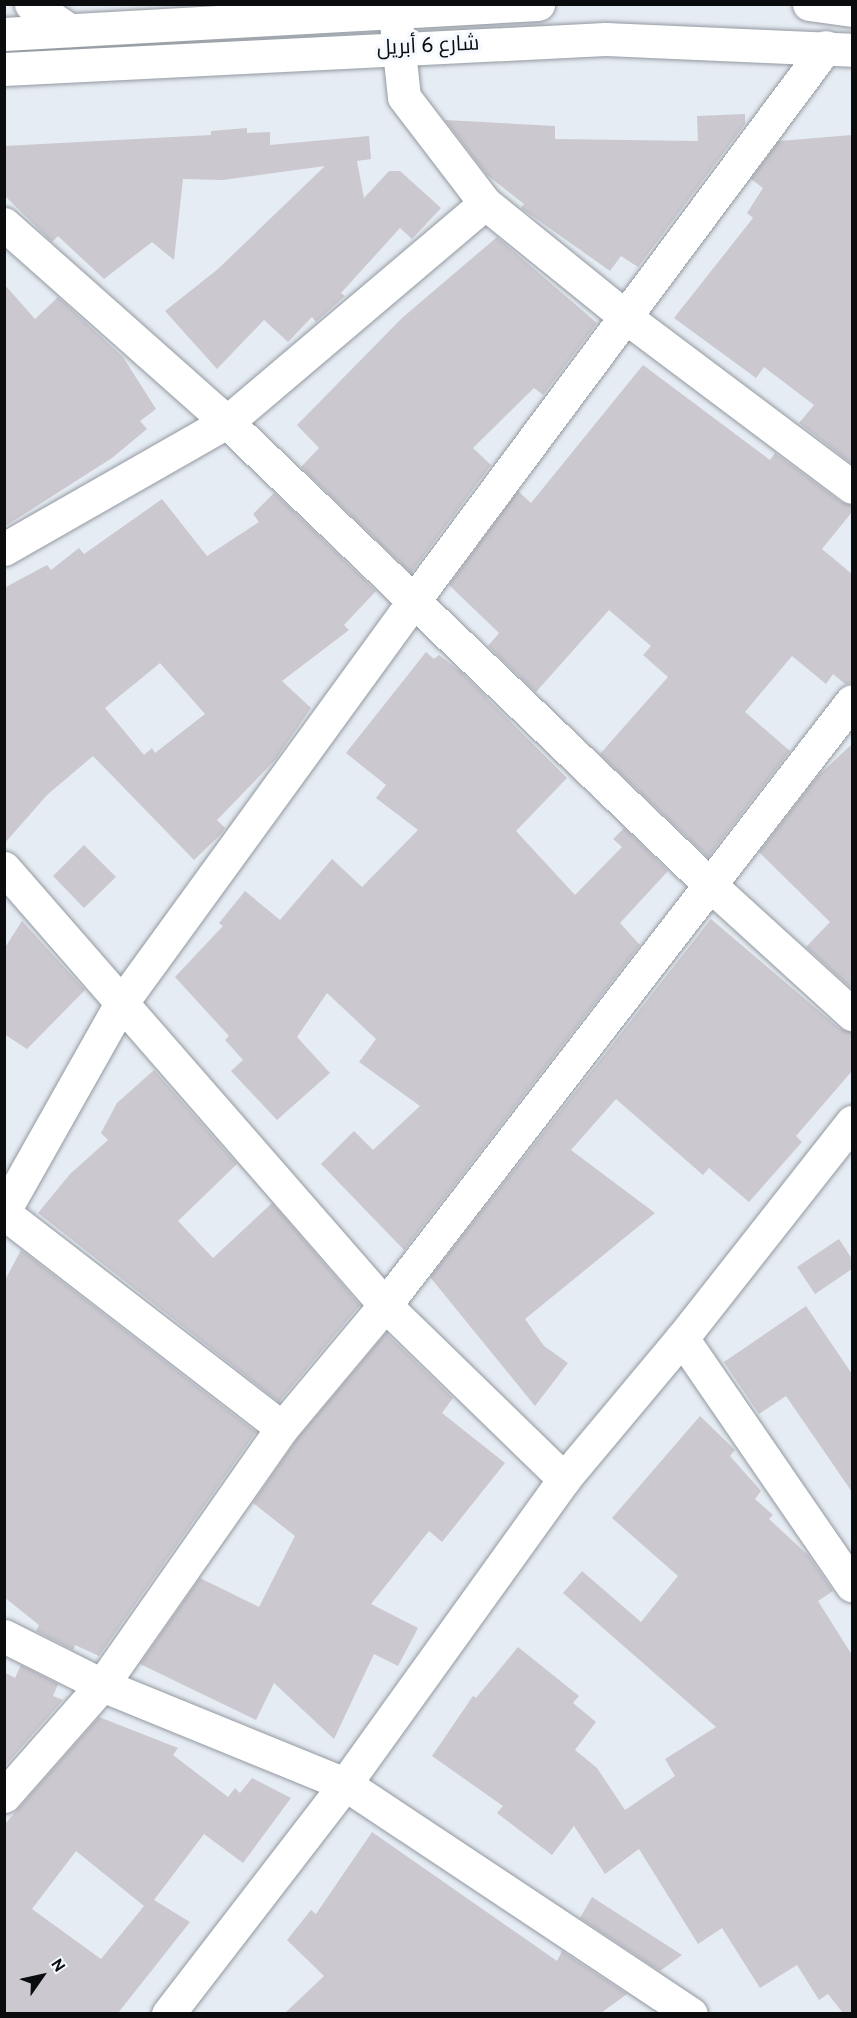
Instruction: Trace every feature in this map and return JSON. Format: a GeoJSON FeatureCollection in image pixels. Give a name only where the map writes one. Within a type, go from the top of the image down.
{"type":"FeatureCollection","features":[{"type":"Feature","properties":{"kind":"street"},"geometry":{"type":"LineString","coordinates":[[31,4],[69,30]]}},
{"type":"Feature","properties":{"kind":"street","name":"شارع 6 أبريل"},"geometry":{"type":"LineString","coordinates":[[4,34],[394,14],[538,4]]}},
{"type":"Feature","properties":{"kind":"street"},"geometry":{"type":"LineString","coordinates":[[809,4],[852,10]]}},
{"type":"Feature","properties":{"kind":"street"},"geometry":{"type":"LineString","coordinates":[[394,14],[404,97],[485,203],[627,318],[852,488]]}},
{"type":"Feature","properties":{"kind":"street","name":"شارع 6 أبريل"},"geometry":{"type":"LineString","coordinates":[[4,69],[605,39],[839,49]]}},
{"type":"Feature","properties":{"kind":"street"},"geometry":{"type":"LineString","coordinates":[[282,1428],[4,1212],[120,1005],[414,599],[627,318],[839,49]]}},
{"type":"Feature","properties":{"kind":"street"},"geometry":{"type":"LineString","coordinates":[[8,541],[227,422],[485,203]]}},
{"type":"Feature","properties":{"kind":"street"},"geometry":{"type":"LineString","coordinates":[[4,224],[227,422],[708,883],[852,1014]]}},
{"type":"Feature","properties":{"kind":"street"},"geometry":{"type":"LineString","coordinates":[[4,1796],[102,1685],[282,1428],[385,1305],[708,883],[852,701]]}},
{"type":"Feature","properties":{"kind":"street"},"geometry":{"type":"LineString","coordinates":[[4,868],[120,1005],[385,1305],[564,1479]]}},
{"type":"Feature","properties":{"kind":"street"},"geometry":{"type":"LineString","coordinates":[[168,2013],[345,1784],[564,1479],[682,1338],[852,1122]]}},
{"type":"Feature","properties":{"kind":"street"},"geometry":{"type":"LineString","coordinates":[[682,1338],[852,1585]]}},
{"type":"Feature","properties":{"kind":"street"},"geometry":{"type":"LineString","coordinates":[[4,1636],[102,1685],[345,1784],[670,2009]]}},
{"type":"Feature","properties":{"kind":"building"},"geometry":{"type":"Polygon","coordinates":[[[745,114],[745,124],[638,267],[621,256],[610,271],[521,208],[524,204],[487,175],[445,120],[555,126],[555,139],[698,141],[697,116],[745,114]]]}},
{"type":"Feature","properties":{"kind":"building"},"geometry":{"type":"Polygon","coordinates":[[[247,128],[247,133],[270,132],[270,145],[369,136],[371,159],[357,161],[364,198],[389,171],[400,171],[441,208],[412,239],[400,228],[341,293],[345,296],[316,322],[312,317],[288,342],[264,320],[217,369],[165,311],[218,269],[325,166],[222,180],[183,179],[174,260],[152,242],[104,279],[58,236],[52,242],[4,195],[4,146],[211,135],[211,131],[247,128]]]}},
{"type":"Feature","properties":{"kind":"building"},"geometry":{"type":"Polygon","coordinates":[[[852,135],[852,464],[799,423],[814,405],[764,367],[756,378],[674,318],[753,218],[747,213],[763,188],[751,179],[779,141],[852,135]]]}},
{"type":"Feature","properties":{"kind":"building"},"geometry":{"type":"Polygon","coordinates":[[[497,237],[597,323],[543,395],[534,388],[473,448],[491,465],[411,573],[301,467],[319,448],[297,425],[402,318],[497,237]]]}},
{"type":"Feature","properties":{"kind":"building"},"geometry":{"type":"Polygon","coordinates":[[[4,284],[35,319],[58,297],[123,357],[156,409],[140,421],[147,429],[112,458],[4,527],[4,284]]]}},
{"type":"Feature","properties":{"kind":"building"},"geometry":{"type":"Polygon","coordinates":[[[643,365],[770,460],[775,453],[841,502],[852,505],[852,512],[822,549],[852,574],[852,683],[845,684],[833,674],[826,684],[792,656],[745,712],[790,751],[708,857],[600,754],[668,677],[643,655],[651,646],[609,610],[536,692],[488,646],[499,633],[449,585],[518,491],[531,503],[643,365]]]}},
{"type":"Feature","properties":{"kind":"building"},"geometry":{"type":"Polygon","coordinates":[[[274,493],[376,591],[344,625],[349,630],[282,681],[311,708],[275,760],[217,820],[225,828],[221,834],[194,860],[93,756],[47,795],[4,844],[4,588],[47,565],[51,570],[79,548],[84,554],[162,499],[207,556],[259,522],[253,514],[274,493]],[[160,663],[105,708],[144,755],[152,748],[155,753],[205,714],[160,663]]]}},
{"type":"Feature","properties":{"kind":"building"},"geometry":{"type":"Polygon","coordinates":[[[426,652],[434,659],[439,655],[462,673],[567,778],[516,831],[575,895],[622,847],[613,839],[624,828],[668,871],[620,923],[640,945],[404,1250],[321,1164],[354,1131],[373,1150],[420,1106],[359,1062],[376,1039],[327,993],[297,1037],[330,1073],[277,1120],[231,1071],[243,1060],[225,1040],[229,1036],[175,977],[223,926],[219,923],[245,891],[280,920],[332,859],[362,887],[418,830],[376,798],[386,785],[346,753],[426,652]]]}},
{"type":"Feature","properties":{"kind":"building"},"geometry":{"type":"Polygon","coordinates":[[[852,744],[852,989],[806,947],[830,922],[759,852],[818,776],[852,744]]]}},
{"type":"Feature","properties":{"kind":"building"},"geometry":{"type":"Polygon","coordinates":[[[84,845],[116,877],[84,908],[53,876],[84,845]]]}},
{"type":"Feature","properties":{"kind":"building"},"geometry":{"type":"Polygon","coordinates":[[[711,919],[839,1028],[852,1032],[852,1071],[796,1136],[802,1142],[749,1202],[709,1168],[703,1175],[616,1099],[571,1150],[655,1213],[525,1319],[544,1346],[568,1363],[535,1406],[430,1277],[711,919]]]}},
{"type":"Feature","properties":{"kind":"building"},"geometry":{"type":"Polygon","coordinates":[[[22,921],[85,990],[27,1049],[4,1034],[4,949],[22,921]]]}},
{"type":"Feature","properties":{"kind":"building"},"geometry":{"type":"Polygon","coordinates":[[[154,1070],[237,1164],[178,1221],[213,1258],[272,1203],[360,1305],[279,1402],[38,1213],[70,1174],[108,1140],[101,1133],[117,1103],[154,1070]]]}},
{"type":"Feature","properties":{"kind":"building"},"geometry":{"type":"Polygon","coordinates":[[[839,1239],[852,1259],[852,1269],[815,1294],[797,1267],[839,1239]]]}},
{"type":"Feature","properties":{"kind":"building"},"geometry":{"type":"Polygon","coordinates":[[[21,1250],[256,1432],[99,1656],[75,1645],[73,1650],[36,1631],[39,1625],[4,1597],[4,1282],[21,1250]]]}},
{"type":"Feature","properties":{"kind":"building"},"geometry":{"type":"Polygon","coordinates":[[[806,1306],[852,1374],[852,1492],[786,1396],[759,1414],[724,1362],[806,1306]]]}},
{"type":"Feature","properties":{"kind":"building"},"geometry":{"type":"Polygon","coordinates":[[[386,1333],[453,1398],[442,1413],[505,1463],[442,1542],[429,1531],[371,1604],[418,1628],[398,1666],[374,1654],[334,1739],[274,1683],[256,1720],[140,1664],[200,1578],[259,1607],[295,1536],[253,1503],[297,1439],[386,1333]]]}},
{"type":"Feature","properties":{"kind":"building"},"geometry":{"type":"Polygon","coordinates":[[[700,1416],[735,1450],[730,1456],[761,1491],[755,1499],[773,1515],[769,1519],[809,1556],[833,1591],[818,1601],[852,1655],[852,2013],[843,2013],[828,1994],[819,2000],[797,1965],[760,1988],[722,1928],[698,1944],[639,1849],[605,1874],[574,1826],[552,1855],[497,1813],[503,1806],[432,1756],[473,1696],[476,1698],[518,1647],[579,1696],[573,1703],[596,1722],[575,1750],[597,1768],[625,1810],[675,1776],[665,1759],[716,1727],[563,1593],[582,1571],[641,1622],[678,1576],[612,1518],[700,1416]]]}},
{"type":"Feature","properties":{"kind":"building"},"geometry":{"type":"Polygon","coordinates":[[[21,1665],[58,1684],[53,1696],[63,1700],[4,1767],[4,1672],[15,1678],[21,1665]]]}},
{"type":"Feature","properties":{"kind":"building"},"geometry":{"type":"Polygon","coordinates":[[[99,1717],[178,1748],[173,1755],[228,1797],[235,1788],[240,1793],[252,1778],[291,1798],[243,1863],[204,1834],[154,1900],[190,1922],[118,2013],[4,2013],[4,1825],[99,1717]],[[76,1851],[32,1909],[101,1959],[144,1906],[76,1851]]]}},
{"type":"Feature","properties":{"kind":"building"},"geometry":{"type":"Polygon","coordinates":[[[372,1832],[557,1961],[562,1951],[627,1994],[601,2013],[285,2013],[324,1976],[287,1940],[311,1910],[316,1914],[372,1832]]]}},
{"type":"Feature","properties":{"kind":"building"},"geometry":{"type":"Polygon","coordinates":[[[592,1897],[682,1955],[660,1971],[580,1918],[592,1897]]]}}]}
